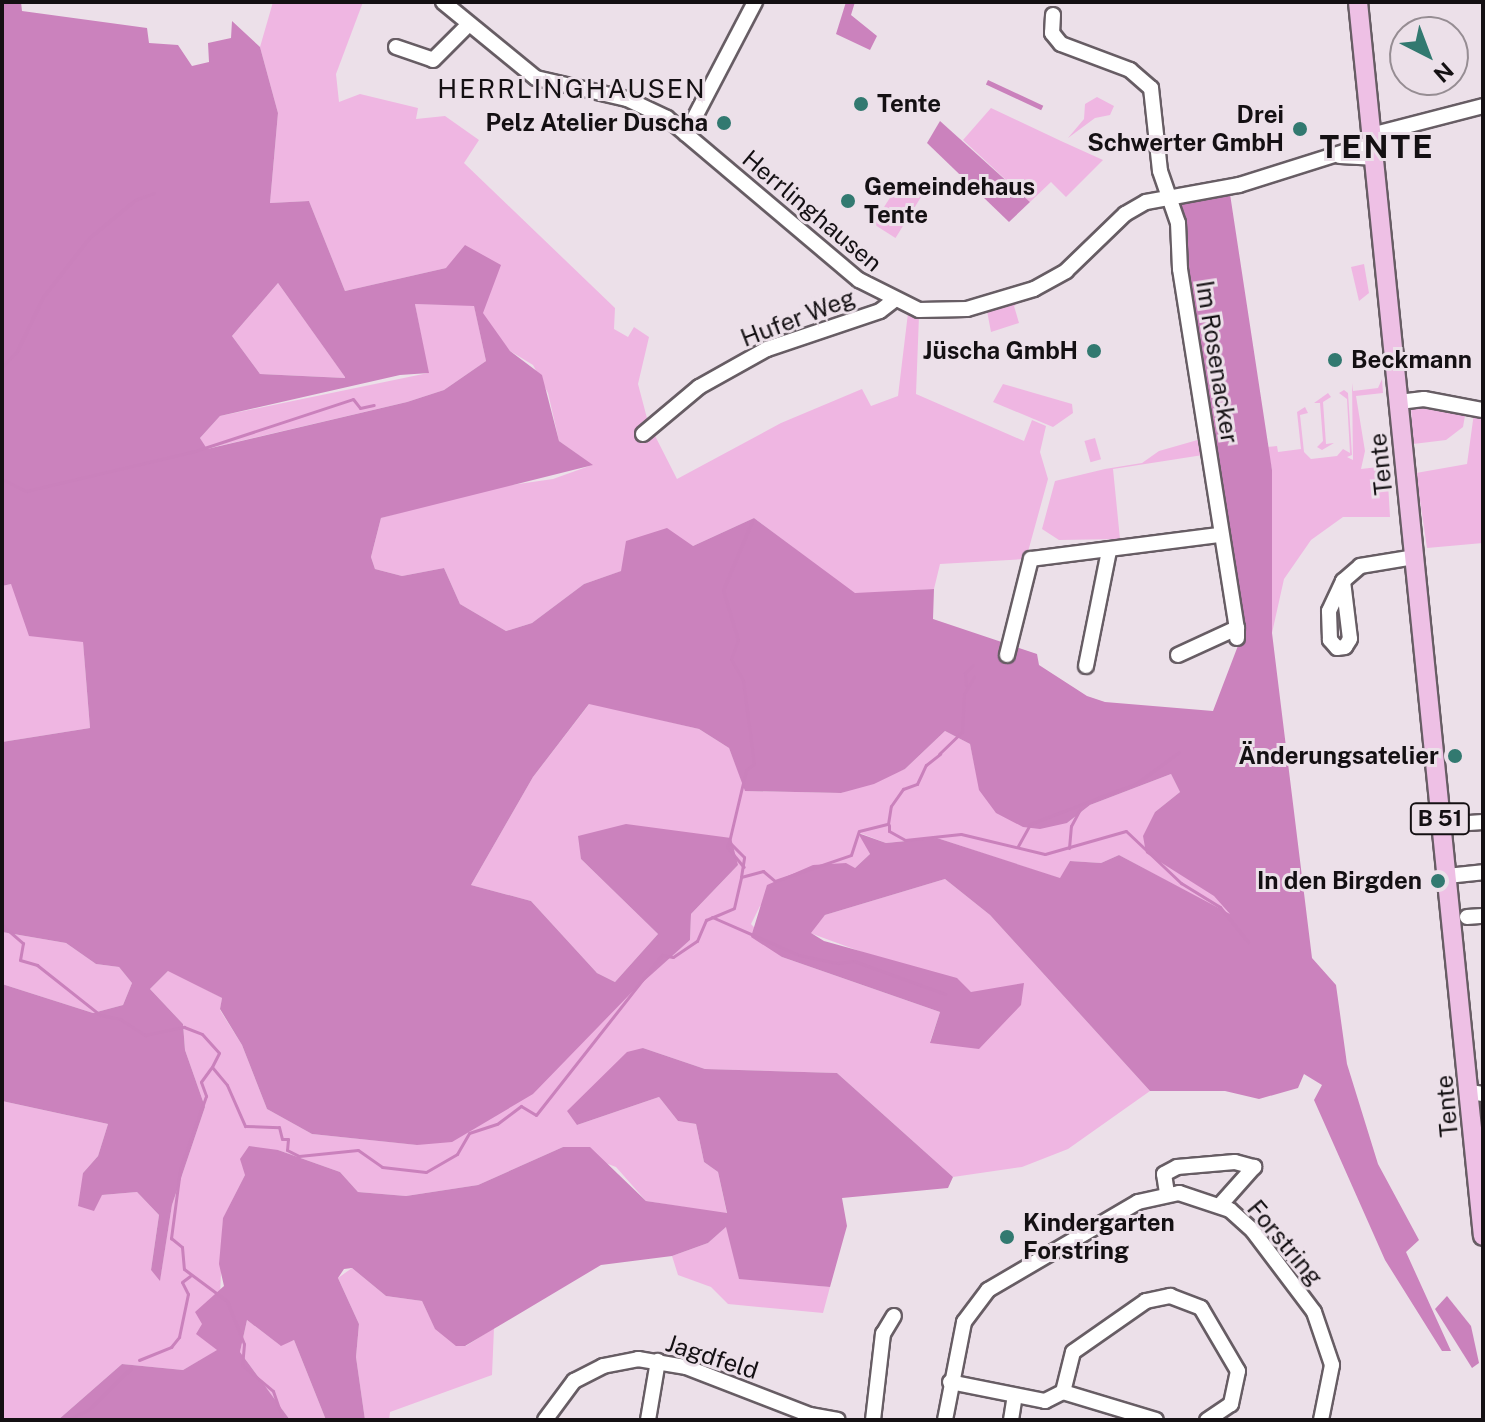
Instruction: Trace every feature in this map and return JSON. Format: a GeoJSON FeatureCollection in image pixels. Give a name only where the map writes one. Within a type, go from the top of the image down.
{"type":"FeatureCollection","features":[{"type":"Feature","properties":{"kind":"main road","name":"Tente"},"geometry":{"type":"LineString","coordinates":[[1358,2],[1441,825],[1476,1093],[1483,1236]]}},
{"type":"Feature","properties":{"kind":"street","name":"Herrlinghausen"},"geometry":{"type":"LineString","coordinates":[[443,2],[536,78],[632,100],[686,134],[859,280],[893,301],[919,310],[954,310],[1034,289],[1076,262],[1125,214],[1172,195],[1229,187],[1340,156],[1483,106]]}},
{"type":"Feature","properties":{"kind":"street"},"geometry":{"type":"LineString","coordinates":[[686,134],[755,2]]}},
{"type":"Feature","properties":{"kind":"street"},"geometry":{"type":"LineString","coordinates":[[1053,15],[1052,33],[1061,44],[1148,82],[1172,195]]}},
{"type":"Feature","properties":{"kind":"street"},"geometry":{"type":"LineString","coordinates":[[396,47],[433,60],[468,25]]}},
{"type":"Feature","properties":{"kind":"street","name":"Im Rosenacker"},"geometry":{"type":"LineString","coordinates":[[1172,195],[1219,535],[1237,633],[1178,655]]}},
{"type":"Feature","properties":{"kind":"street","name":"Hufer Weg"},"geometry":{"type":"LineString","coordinates":[[643,434],[699,387],[767,349],[880,311],[893,301]]}},
{"type":"Feature","properties":{"kind":"street"},"geometry":{"type":"LineString","coordinates":[[1399,402],[1424,399],[1483,410]]}},
{"type":"Feature","properties":{"kind":"street"},"geometry":{"type":"LineString","coordinates":[[1007,655],[1031,559],[1219,535]]}},
{"type":"Feature","properties":{"kind":"street"},"geometry":{"type":"LineString","coordinates":[[1086,666],[1109,551]]}},
{"type":"Feature","properties":{"kind":"street"},"geometry":{"type":"LineString","coordinates":[[1343,581],[1360,566],[1415,557]]}},
{"type":"Feature","properties":{"kind":"street"},"geometry":{"type":"LineString","coordinates":[[1441,825],[1483,822]]}},
{"type":"Feature","properties":{"kind":"street"},"geometry":{"type":"LineString","coordinates":[[1447,876],[1483,872]]}},
{"type":"Feature","properties":{"kind":"street"},"geometry":{"type":"LineString","coordinates":[[1467,917],[1483,916]]}},
{"type":"Feature","properties":{"kind":"street"},"geometry":{"type":"LineString","coordinates":[[945,1420],[964,1322],[988,1290],[1118,1212],[1167,1193],[1164,1174],[1177,1167],[1235,1162],[1254,1167],[1221,1204]]}},
{"type":"Feature","properties":{"kind":"street","name":"Forstring"},"geometry":{"type":"LineString","coordinates":[[1167,1193],[1221,1204],[1253,1231],[1314,1312],[1332,1365],[1321,1420]]}},
{"type":"Feature","properties":{"kind":"street"},"geometry":{"type":"LineString","coordinates":[[1063,1392],[1073,1352],[1146,1301],[1170,1296],[1201,1308],[1238,1371],[1231,1404],[1207,1420]]}},
{"type":"Feature","properties":{"kind":"street"},"geometry":{"type":"LineString","coordinates":[[873,1420],[883,1334],[894,1316]]}},
{"type":"Feature","properties":{"kind":"street","name":"Jagdfeld"},"geometry":{"type":"LineString","coordinates":[[545,1420],[562,1392],[589,1373],[618,1360],[658,1361],[810,1418],[838,1420]]}},
{"type":"Feature","properties":{"kind":"street"},"geometry":{"type":"LineString","coordinates":[[648,1420],[658,1361]]}},
{"type":"Feature","properties":{"kind":"street"},"geometry":{"type":"LineString","coordinates":[[950,1382],[1045,1401],[1063,1392],[1156,1420]]}},
{"type":"Feature","properties":{"kind":"street"},"geometry":{"type":"LineString","coordinates":[[1011,1420],[1015,1396]]}},
{"type":"Feature","properties":{"kind":"shaded area"},"geometry":{"type":"Polygon","coordinates":[[[2,2],[21,2],[22,11],[147,28],[149,43],[178,45],[192,66],[209,62],[208,43],[231,38],[232,21],[260,47],[278,113],[270,203],[309,201],[345,291],[446,268],[465,245],[501,265],[483,313],[510,351],[542,375],[559,441],[593,465],[381,518],[371,557],[375,569],[402,576],[444,568],[460,604],[506,631],[532,623],[584,584],[621,571],[626,541],[667,528],[693,546],[754,518],[855,593],[934,589],[933,619],[1037,654],[1039,665],[1087,696],[1105,702],[1213,711],[1239,643],[1239,621],[1178,204],[1230,194],[1272,470],[1272,633],[1312,958],[1336,985],[1347,1064],[1378,1164],[1419,1240],[1406,1252],[1451,1351],[1442,1351],[1385,1260],[1314,1100],[1322,1085],[1304,1074],[1298,1088],[1259,1099],[1225,1091],[1150,1091],[990,915],[945,879],[825,915],[811,933],[824,941],[957,978],[971,992],[1024,983],[1021,1005],[979,1049],[930,1043],[940,1012],[782,957],[751,937],[767,885],[813,865],[846,863],[855,868],[870,854],[858,833],[886,843],[937,838],[1060,878],[1070,861],[1101,863],[1119,855],[1230,914],[1214,896],[1146,853],[1143,836],[1155,812],[1180,792],[1171,774],[1090,805],[1067,823],[1040,829],[1023,827],[996,813],[979,790],[970,744],[945,731],[905,769],[874,784],[841,793],[745,791],[729,748],[699,729],[589,704],[533,777],[471,885],[531,901],[597,973],[615,982],[658,934],[581,859],[578,836],[626,824],[731,838],[738,865],[691,914],[690,940],[633,991],[533,1094],[452,1142],[417,1145],[312,1134],[267,1109],[242,1045],[220,1009],[222,998],[168,971],[150,989],[183,1024],[185,1050],[205,1107],[172,1205],[160,1281],[151,1270],[159,1215],[137,1192],[102,1195],[94,1211],[78,1206],[83,1173],[98,1156],[108,1124],[2,1101],[2,984],[93,1013],[123,1005],[132,983],[119,967],[96,964],[66,943],[2,932],[2,742],[90,728],[83,642],[29,636],[11,584],[2,586],[2,2]],[[278,283],[232,336],[260,374],[345,378],[345,377],[278,283]],[[415,304],[429,373],[400,375],[220,416],[200,438],[207,449],[407,402],[444,390],[486,361],[474,306],[415,304]]]}},
{"type":"Feature","properties":{"kind":"shaded area"},"geometry":{"type":"Polygon","coordinates":[[[273,2],[363,2],[336,74],[339,102],[360,94],[418,108],[416,119],[445,116],[479,140],[464,163],[615,308],[614,329],[628,337],[634,327],[649,337],[638,384],[648,422],[677,479],[781,423],[862,389],[871,406],[898,396],[908,313],[919,316],[916,394],[1024,441],[1032,420],[1046,426],[1040,452],[1048,479],[1026,559],[940,564],[934,589],[855,594],[754,518],[693,546],[584,584],[532,623],[506,631],[460,604],[444,568],[402,576],[375,569],[371,557],[381,518],[484,489],[553,479],[592,465],[559,441],[548,393],[533,365],[510,351],[446,268],[345,291],[309,201],[270,203],[278,113],[260,47],[273,2]]]}},
{"type":"Feature","properties":{"kind":"shaded area"},"geometry":{"type":"Polygon","coordinates":[[[846,2],[855,2],[851,15],[877,36],[870,50],[836,34],[846,2]]]}},
{"type":"Feature","properties":{"kind":"shaded area"},"geometry":{"type":"Polygon","coordinates":[[[988,80],[1043,106],[1041,110],[986,85],[988,80]]]}},
{"type":"Feature","properties":{"kind":"shaded area"},"geometry":{"type":"Polygon","coordinates":[[[1097,97],[1114,106],[1110,115],[1095,118],[1068,138],[1084,119],[1085,104],[1097,97]]]}},
{"type":"Feature","properties":{"kind":"shaded area"},"geometry":{"type":"Polygon","coordinates":[[[991,108],[1103,160],[1066,197],[1051,182],[1030,202],[963,140],[991,108]]]}},
{"type":"Feature","properties":{"kind":"shaded area"},"geometry":{"type":"Polygon","coordinates":[[[940,121],[1030,202],[1009,222],[927,143],[940,121]]]}},
{"type":"Feature","properties":{"kind":"shaded area"},"geometry":{"type":"Polygon","coordinates":[[[901,180],[923,194],[895,238],[873,224],[901,180]]]}},
{"type":"Feature","properties":{"kind":"shaded area"},"geometry":{"type":"Polygon","coordinates":[[[1364,264],[1369,293],[1359,301],[1351,267],[1364,264]]]}},
{"type":"Feature","properties":{"kind":"shaded area"},"geometry":{"type":"Polygon","coordinates":[[[278,283],[346,378],[260,374],[232,336],[278,283]]]}},
{"type":"Feature","properties":{"kind":"shaded area"},"geometry":{"type":"Polygon","coordinates":[[[1022,300],[1014,306],[1019,323],[991,332],[987,311],[1022,300]]]}},
{"type":"Feature","properties":{"kind":"shaded area"},"geometry":{"type":"Polygon","coordinates":[[[415,304],[474,305],[486,361],[444,390],[407,402],[206,449],[200,438],[220,416],[428,373],[415,304]]]}},
{"type":"Feature","properties":{"kind":"shaded area"},"geometry":{"type":"Polygon","coordinates":[[[1382,379],[1383,393],[1356,396],[1365,451],[1361,469],[1387,466],[1390,517],[1343,517],[1311,540],[1284,579],[1272,633],[1272,470],[1267,447],[1277,446],[1278,452],[1301,449],[1297,412],[1305,407],[1308,413],[1300,415],[1304,452],[1311,459],[1337,456],[1343,449],[1350,453],[1347,399],[1339,393],[1344,390],[1348,393],[1352,455],[1347,457],[1353,460],[1352,383],[1353,391],[1378,388],[1382,379]]]}},
{"type":"Feature","properties":{"kind":"shaded area"},"geometry":{"type":"Polygon","coordinates":[[[1003,384],[1072,404],[1073,413],[1053,427],[993,402],[1003,384]]]}},
{"type":"Feature","properties":{"kind":"shaded area"},"geometry":{"type":"Polygon","coordinates":[[[1328,393],[1331,397],[1323,402],[1326,444],[1334,443],[1322,450],[1317,447],[1323,441],[1320,403],[1314,403],[1328,393]]]}},
{"type":"Feature","properties":{"kind":"shaded area"},"geometry":{"type":"Polygon","coordinates":[[[1411,406],[1466,410],[1463,427],[1446,440],[1413,444],[1411,406]]]}},
{"type":"Feature","properties":{"kind":"shaded area"},"geometry":{"type":"Polygon","coordinates":[[[1474,413],[1483,416],[1483,543],[1427,548],[1416,473],[1467,464],[1474,413]]]}},
{"type":"Feature","properties":{"kind":"shaded area"},"geometry":{"type":"Polygon","coordinates":[[[1095,438],[1101,459],[1090,462],[1084,441],[1095,438]]]}},
{"type":"Feature","properties":{"kind":"shaded area"},"geometry":{"type":"Polygon","coordinates":[[[1201,439],[1203,455],[1113,469],[1120,539],[1059,540],[1042,529],[1055,481],[1105,469],[1142,463],[1159,451],[1201,439]]]}},
{"type":"Feature","properties":{"kind":"shaded area"},"geometry":{"type":"Polygon","coordinates":[[[11,584],[83,641],[90,728],[2,742],[2,586],[11,584]]]}},
{"type":"Feature","properties":{"kind":"shaded area"},"geometry":{"type":"Polygon","coordinates":[[[590,703],[699,729],[729,748],[746,791],[841,793],[905,769],[945,731],[970,744],[980,790],[1067,823],[1090,805],[1171,774],[1180,792],[1155,812],[1146,852],[1215,896],[1232,916],[1119,855],[1101,863],[1070,861],[1061,879],[937,838],[886,843],[860,833],[870,854],[855,868],[760,906],[751,924],[782,957],[940,1012],[930,1042],[971,992],[810,933],[825,915],[945,879],[990,915],[1150,1091],[1068,1149],[1022,1167],[953,1177],[837,1073],[705,1069],[643,1048],[577,1125],[659,1097],[678,1121],[696,1124],[704,1162],[718,1172],[727,1214],[646,1201],[616,1167],[563,1147],[478,1185],[406,1196],[358,1192],[340,1172],[278,1150],[245,1175],[223,1219],[218,1350],[183,1370],[122,1364],[58,1420],[2,1420],[2,1101],[108,1124],[98,1156],[83,1173],[102,1195],[137,1192],[159,1215],[151,1270],[160,1280],[172,1205],[205,1107],[185,1050],[183,1024],[150,989],[169,970],[222,998],[220,1010],[242,1045],[267,1109],[312,1134],[418,1145],[633,990],[690,940],[691,914],[738,865],[581,859],[658,934],[615,982],[597,973],[531,901],[471,885],[533,777],[590,703]]]}},
{"type":"Feature","properties":{"kind":"shaded area"},"geometry":{"type":"Polygon","coordinates":[[[2,932],[66,943],[96,964],[119,967],[132,983],[123,1005],[93,1013],[2,984],[2,932]]]}},
{"type":"Feature","properties":{"kind":"shaded area"},"geometry":{"type":"Polygon","coordinates":[[[643,1048],[705,1069],[837,1073],[953,1177],[948,1188],[842,1198],[847,1226],[830,1287],[739,1279],[726,1227],[708,1243],[672,1256],[601,1265],[465,1346],[456,1346],[435,1329],[422,1301],[386,1296],[352,1268],[344,1269],[338,1278],[359,1324],[356,1357],[365,1420],[326,1420],[294,1340],[281,1346],[247,1320],[240,1352],[290,1420],[58,1420],[122,1364],[183,1370],[217,1350],[196,1334],[202,1324],[195,1312],[224,1286],[219,1264],[223,1218],[245,1175],[240,1159],[249,1146],[278,1150],[340,1172],[358,1192],[406,1196],[478,1185],[563,1147],[590,1147],[646,1201],[727,1213],[718,1172],[704,1162],[696,1124],[678,1121],[659,1097],[577,1125],[567,1111],[627,1052],[643,1048]]]}},
{"type":"Feature","properties":{"kind":"shaded area"},"geometry":{"type":"Polygon","coordinates":[[[727,1226],[739,1278],[830,1287],[823,1313],[728,1304],[711,1287],[678,1275],[672,1256],[708,1243],[727,1226]]]}},
{"type":"Feature","properties":{"kind":"shaded area"},"geometry":{"type":"Polygon","coordinates":[[[352,1268],[386,1296],[422,1301],[435,1328],[466,1346],[494,1328],[492,1375],[390,1412],[389,1420],[365,1420],[356,1357],[359,1324],[338,1278],[352,1268]]]}},
{"type":"Feature","properties":{"kind":"shaded area"},"geometry":{"type":"Polygon","coordinates":[[[1447,1296],[1471,1326],[1479,1363],[1472,1368],[1435,1309],[1447,1296]]]}},
{"type":"Feature","properties":{"kind":"shaded area"},"geometry":{"type":"Polygon","coordinates":[[[247,1320],[280,1345],[294,1340],[326,1420],[290,1420],[240,1352],[247,1320]]]}},
{"type":"Feature","properties":{"kind":"waterway"},"geometry":{"type":"LineString","coordinates":[[2,367],[17,351],[43,297],[89,238],[135,200],[154,193]]}},
{"type":"Feature","properties":{"kind":"waterway"},"geometry":{"type":"LineString","coordinates":[[2,479],[26,491],[195,451],[353,399],[360,408],[374,405]]}},
{"type":"Feature","properties":{"kind":"waterway"},"geometry":{"type":"LineString","coordinates":[[741,877],[744,857],[729,842],[746,770],[754,764],[743,680],[731,659],[738,640],[723,590],[752,521]]}},
{"type":"Feature","properties":{"kind":"waterway"},"geometry":{"type":"LineString","coordinates":[[966,685],[965,673],[973,665]]}},
{"type":"Feature","properties":{"kind":"waterway"},"geometry":{"type":"LineString","coordinates":[[939,754],[962,732],[964,694],[974,677]]}},
{"type":"Feature","properties":{"kind":"waterway"},"geometry":{"type":"LineString","coordinates":[[1018,846],[1030,824],[1137,783],[1179,752]]}},
{"type":"Feature","properties":{"kind":"waterway"},"geometry":{"type":"LineString","coordinates":[[2,925],[23,943],[20,960],[37,965],[100,1015],[120,1019],[145,1035],[184,1027],[202,1034],[219,1053],[212,1067],[227,1085],[245,1126],[279,1127],[282,1139],[288,1139],[287,1150],[299,1156],[358,1150],[382,1167],[426,1172],[457,1154],[469,1133],[497,1124],[521,1106],[536,1115],[662,955],[673,957],[697,941],[706,920],[734,908],[741,877],[763,871],[775,881],[851,855],[859,831],[888,824],[891,806],[903,789],[917,784],[926,765],[940,754]]}},
{"type":"Feature","properties":{"kind":"waterway"},"geometry":{"type":"LineString","coordinates":[[1069,848],[1071,826],[1080,809]]}},
{"type":"Feature","properties":{"kind":"waterway"},"geometry":{"type":"LineString","coordinates":[[889,825],[889,831],[905,840],[961,834],[1045,854],[1126,831],[1181,883],[1220,907],[1248,942]]}},
{"type":"Feature","properties":{"kind":"waterway"},"geometry":{"type":"LineString","coordinates":[[729,842],[727,847],[744,867]]}},
{"type":"Feature","properties":{"kind":"waterway"},"geometry":{"type":"LineString","coordinates":[[712,917],[799,955],[837,963],[854,961],[945,994]]}},
{"type":"Feature","properties":{"kind":"waterway"},"geometry":{"type":"LineString","coordinates":[[211,1068],[201,1082],[206,1096],[180,1170],[171,1238],[182,1247],[184,1269],[227,1301],[244,1344],[242,1365],[273,1391],[283,1420]]}},
{"type":"Feature","properties":{"kind":"waterway"},"geometry":{"type":"LineString","coordinates":[[139,1360],[171,1347],[179,1337],[188,1294],[182,1282],[190,1276]]}},
{"type":"Feature","properties":{"kind":"waterway"},"geometry":{"type":"LineString","coordinates":[[66,1420],[88,1410],[131,1368]]}},
{"type":"Feature","properties":{"kind":"place","name":"Tente"},"geometry":{"type":"Point","coordinates":[861,104]}},
{"type":"Feature","properties":{"kind":"place","name":"Pelz Atelier Duscha"},"geometry":{"type":"Point","coordinates":[724,123]}},
{"type":"Feature","properties":{"kind":"place","name":"Drei Schwerter GmbH"},"geometry":{"type":"Point","coordinates":[1300,129]}},
{"type":"Feature","properties":{"kind":"place","name":"Gemeindehaus Tente"},"geometry":{"type":"Point","coordinates":[848,201]}},
{"type":"Feature","properties":{"kind":"place","name":"Jüscha GmbH"},"geometry":{"type":"Point","coordinates":[1094,351]}},
{"type":"Feature","properties":{"kind":"place","name":"Beckmann"},"geometry":{"type":"Point","coordinates":[1335,360]}},
{"type":"Feature","properties":{"kind":"place","name":"Änderungsatelier"},"geometry":{"type":"Point","coordinates":[1455,756]}},
{"type":"Feature","properties":{"kind":"place","name":"In den Birgden"},"geometry":{"type":"Point","coordinates":[1438,881]}},
{"type":"Feature","properties":{"kind":"place","name":"Kindergarten Forstring"},"geometry":{"type":"Point","coordinates":[1007,1237]}},
{"type":"Feature","properties":{"kind":"district","name":"HERRLINGHAUSEN"},"geometry":{"type":"Point","coordinates":[572,89]}},
{"type":"Feature","properties":{"kind":"district","name":"TENTE"},"geometry":{"type":"Point","coordinates":[1377,147]}}]}
